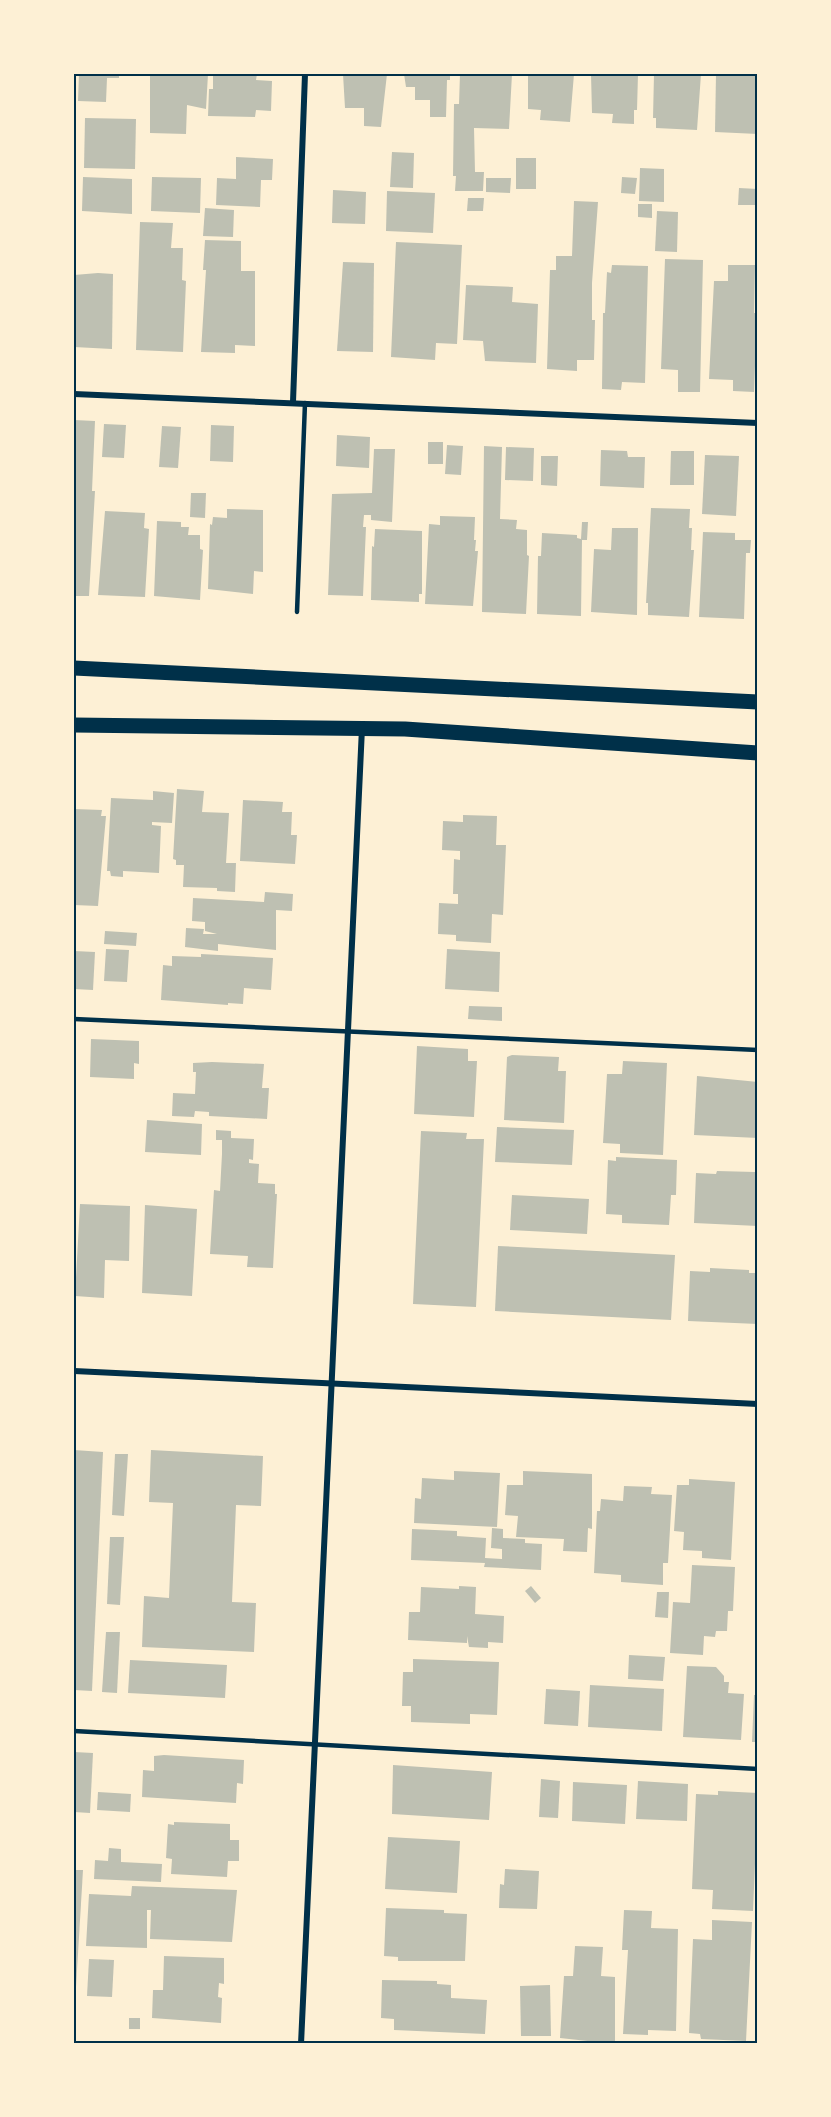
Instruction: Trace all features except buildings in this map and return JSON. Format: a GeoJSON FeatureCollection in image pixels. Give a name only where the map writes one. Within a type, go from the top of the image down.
{"type":"FeatureCollection","features":[{"type":"Feature","properties":{"kind":"main road"},"geometry":{"type":"LineString","coordinates":[[74,668],[758,702]]}},
{"type":"Feature","properties":{"kind":"main road"},"geometry":{"type":"LineString","coordinates":[[74,725],[362,728],[758,753]]}},
{"type":"Feature","properties":{"kind":"street"},"geometry":{"type":"LineString","coordinates":[[292,402],[305,74]]}},
{"type":"Feature","properties":{"kind":"street"},"geometry":{"type":"LineString","coordinates":[[74,394],[758,423]]}},
{"type":"Feature","properties":{"kind":"street"},"geometry":{"type":"LineString","coordinates":[[301,2043],[313,1744],[362,728]]}},
{"type":"Feature","properties":{"kind":"street"},"geometry":{"type":"LineString","coordinates":[[74,1371],[758,1404]]}},
{"type":"Feature","properties":{"kind":"lane"},"geometry":{"type":"LineString","coordinates":[[297,612],[305,403]]}},
{"type":"Feature","properties":{"kind":"lane"},"geometry":{"type":"LineString","coordinates":[[74,1019],[758,1050]]}},
{"type":"Feature","properties":{"kind":"lane"},"geometry":{"type":"LineString","coordinates":[[74,1731],[758,1769]]}}]}
